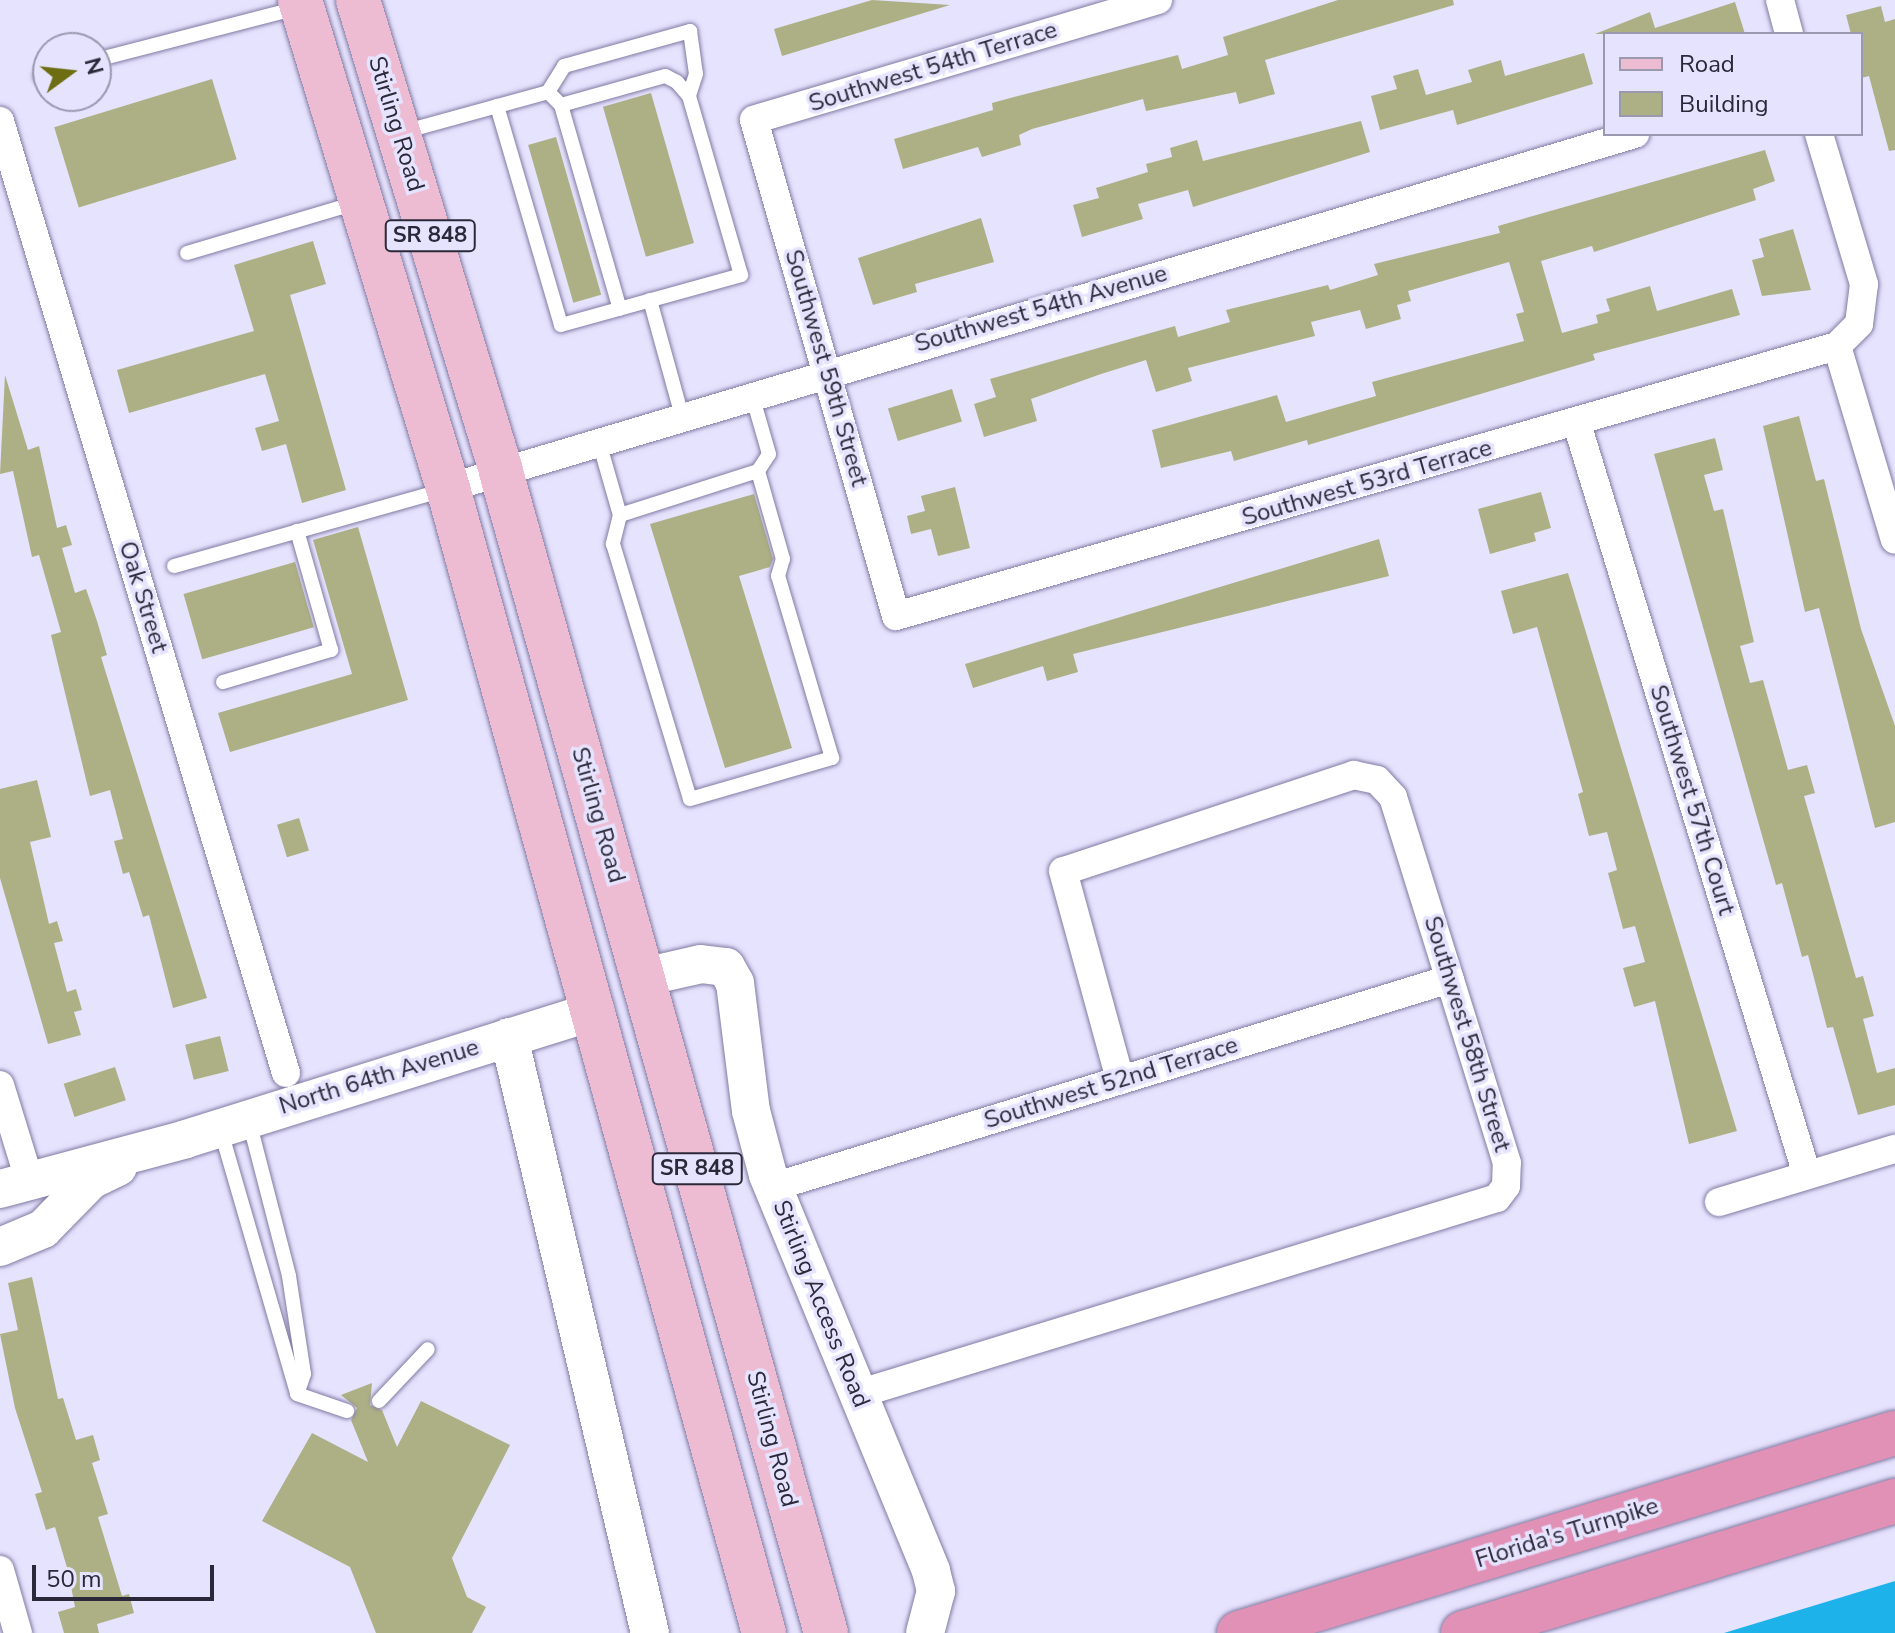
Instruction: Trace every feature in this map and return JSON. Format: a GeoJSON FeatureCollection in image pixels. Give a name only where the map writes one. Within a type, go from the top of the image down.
{"type":"FeatureCollection","features":[{"type":"Feature","properties":{"kind":"highway","name":"Florida's Turnpike"},"geometry":{"type":"LineString","coordinates":[[1239,1633],[1895,1433]]}},
{"type":"Feature","properties":{"kind":"highway"},"geometry":{"type":"LineString","coordinates":[[1463,1633],[1895,1501]]}},
{"type":"Feature","properties":{"kind":"main road","name":"Stirling Road"},"geometry":{"type":"LineString","coordinates":[[358,0],[501,472],[822,1618]]}},
{"type":"Feature","properties":{"kind":"main road","name":"SR 848"},"geometry":{"type":"LineString","coordinates":[[301,4],[448,488],[595,1011],[761,1624]]}},
{"type":"Feature","properties":{"kind":"street","name":"Southwest 54th Terrace"},"geometry":{"type":"LineString","coordinates":[[754,120],[1158,0]]}},
{"type":"Feature","properties":{"kind":"street"},"geometry":{"type":"LineString","coordinates":[[1780,0],[1788,32]]}},
{"type":"Feature","properties":{"kind":"street","name":"Southwest 59th Street"},"geometry":{"type":"LineString","coordinates":[[754,120],[896,616]]}},
{"type":"Feature","properties":{"kind":"street","name":"Oak Street"},"geometry":{"type":"LineString","coordinates":[[0,121],[286,1073]]}},
{"type":"Feature","properties":{"kind":"street","name":"Southwest 54th Avenue"},"geometry":{"type":"LineString","coordinates":[[448,488],[828,371],[1628,136]]}},
{"type":"Feature","properties":{"kind":"street"},"geometry":{"type":"LineString","coordinates":[[1820,136],[1864,284],[1859,324],[1837,346],[1895,540]]}},
{"type":"Feature","properties":{"kind":"street","name":"Southwest 53rd Terrace"},"geometry":{"type":"LineString","coordinates":[[896,616],[1577,424],[1837,346]]}},
{"type":"Feature","properties":{"kind":"street","name":"Southwest 57th Court"},"geometry":{"type":"LineString","coordinates":[[1577,424],[1807,1175]]}},
{"type":"Feature","properties":{"kind":"street","name":"Southwest 58th Street"},"geometry":{"type":"LineString","coordinates":[[858,1394],[1497,1198],[1506,1186],[1507,1163],[1393,797],[1377,780],[1354,775],[1063,871],[1120,1080]]}},
{"type":"Feature","properties":{"kind":"street","name":"Stirling Access Road"},"geometry":{"type":"LineString","coordinates":[[644,977],[701,964],[726,967],[735,983],[751,1111],[773,1187],[931,1571],[936,1591],[925,1633]]}},
{"type":"Feature","properties":{"kind":"street","name":"Southwest 52nd Terrace"},"geometry":{"type":"LineString","coordinates":[[773,1187],[1450,979]]}},
{"type":"Feature","properties":{"kind":"street","name":"North 64th Avenue"},"geometry":{"type":"LineString","coordinates":[[12,1173],[164,1144],[595,1011]]}},
{"type":"Feature","properties":{"kind":"street"},"geometry":{"type":"LineString","coordinates":[[509,1037],[650,1633]]}},
{"type":"Feature","properties":{"kind":"street"},"geometry":{"type":"LineString","coordinates":[[0,1085],[12,1173]]}},
{"type":"Feature","properties":{"kind":"street","name":"North 64th Avenue"},"geometry":{"type":"LineString","coordinates":[[0,1247],[43,1229],[91,1180],[164,1144]]}},
{"type":"Feature","properties":{"kind":"street"},"geometry":{"type":"LineString","coordinates":[[1719,1202],[1895,1149]]}},
{"type":"Feature","properties":{"kind":"street"},"geometry":{"type":"LineString","coordinates":[[0,1570],[18,1633]]}},
{"type":"Feature","properties":{"kind":"lane"},"geometry":{"type":"LineString","coordinates":[[112,56],[301,4]]}},
{"type":"Feature","properties":{"kind":"lane"},"geometry":{"type":"LineString","coordinates":[[399,133],[497,106],[548,92],[564,66],[690,31],[696,53],[689,96],[741,275],[561,325],[497,106]]}},
{"type":"Feature","properties":{"kind":"lane"},"geometry":{"type":"LineString","coordinates":[[561,105],[665,76],[689,96]]}},
{"type":"Feature","properties":{"kind":"lane"},"geometry":{"type":"LineString","coordinates":[[548,92],[561,105],[620,309]]}},
{"type":"Feature","properties":{"kind":"lane"},"geometry":{"type":"LineString","coordinates":[[187,253],[361,202]]}},
{"type":"Feature","properties":{"kind":"lane"},"geometry":{"type":"LineString","coordinates":[[650,300],[682,416]]}},
{"type":"Feature","properties":{"kind":"lane"},"geometry":{"type":"LineString","coordinates":[[620,515],[758,471],[769,454],[752,395]]}},
{"type":"Feature","properties":{"kind":"lane"},"geometry":{"type":"LineString","coordinates":[[599,442],[620,515],[613,544],[690,799],[832,758],[778,576],[783,559],[758,471]]}},
{"type":"Feature","properties":{"kind":"lane"},"geometry":{"type":"LineString","coordinates":[[174,566],[448,488]]}},
{"type":"Feature","properties":{"kind":"lane"},"geometry":{"type":"LineString","coordinates":[[223,682],[331,650],[297,531]]}},
{"type":"Feature","properties":{"kind":"lane"},"geometry":{"type":"LineString","coordinates":[[235,1124],[277,1217],[304,1374],[297,1394]]}},
{"type":"Feature","properties":{"kind":"lane"},"geometry":{"type":"LineString","coordinates":[[235,1124],[249,1226],[297,1394]]}},
{"type":"Feature","properties":{"kind":"lane"},"geometry":{"type":"LineString","coordinates":[[249,1226],[277,1217]]}},
{"type":"Feature","properties":{"kind":"lane"},"geometry":{"type":"LineString","coordinates":[[379,1401],[428,1349]]}},
{"type":"Feature","properties":{"kind":"lane"},"geometry":{"type":"LineString","coordinates":[[297,1394],[347,1411]]}},
{"type":"Feature","properties":{"kind":"water"},"geometry":{"type":"Polygon","coordinates":[[[1895,1581],[1895,1633],[1724,1633],[1895,1581]]]}},
{"type":"Feature","properties":{"kind":"building"},"geometry":{"type":"Polygon","coordinates":[[[872,0],[950,5],[782,56],[774,29],[872,0]]]}},
{"type":"Feature","properties":{"kind":"building"},"geometry":{"type":"Polygon","coordinates":[[[1338,0],[1453,0],[1454,5],[1265,60],[1275,94],[1239,104],[1236,92],[1146,111],[1143,99],[1032,129],[1019,135],[1021,145],[982,157],[978,147],[903,169],[894,139],[993,110],[992,103],[1178,55],[1182,69],[1228,55],[1223,37],[1338,0]]]}},
{"type":"Feature","properties":{"kind":"building"},"geometry":{"type":"Polygon","coordinates":[[[1735,2],[1744,32],[1595,34],[1650,12],[1655,28],[1735,2]]]}},
{"type":"Feature","properties":{"kind":"building"},"geometry":{"type":"Polygon","coordinates":[[[1881,6],[1885,22],[1895,19],[1895,150],[1889,151],[1869,76],[1863,78],[1863,32],[1850,32],[1846,15],[1881,6]]]}},
{"type":"Feature","properties":{"kind":"building"},"geometry":{"type":"Polygon","coordinates":[[[1584,53],[1593,84],[1457,125],[1453,110],[1380,130],[1371,96],[1397,89],[1393,76],[1418,69],[1426,95],[1472,82],[1468,70],[1501,60],[1505,76],[1584,53]]]}},
{"type":"Feature","properties":{"kind":"building"},"geometry":{"type":"Polygon","coordinates":[[[212,79],[237,159],[79,208],[54,127],[212,79]]]}},
{"type":"Feature","properties":{"kind":"building"},"geometry":{"type":"Polygon","coordinates":[[[651,93],[694,243],[646,257],[603,107],[651,93]]]}},
{"type":"Feature","properties":{"kind":"building"},"geometry":{"type":"Polygon","coordinates":[[[1361,121],[1370,152],[1193,207],[1188,190],[1138,204],[1143,219],[1082,237],[1073,205],[1099,198],[1096,188],[1148,172],[1146,164],[1172,157],[1170,148],[1197,140],[1203,161],[1361,121]]]}},
{"type":"Feature","properties":{"kind":"building"},"geometry":{"type":"Polygon","coordinates":[[[556,137],[601,295],[573,303],[528,145],[556,137]]]}},
{"type":"Feature","properties":{"kind":"building"},"geometry":{"type":"Polygon","coordinates":[[[1765,150],[1775,181],[1753,189],[1756,200],[1594,252],[1592,246],[1541,261],[1562,333],[1598,323],[1596,315],[1610,311],[1606,299],[1650,286],[1657,311],[1732,289],[1740,315],[1593,354],[1595,360],[1308,445],[1307,440],[1234,461],[1231,451],[1161,468],[1152,430],[1277,395],[1286,422],[1376,396],[1372,382],[1524,341],[1516,314],[1524,312],[1509,262],[1408,291],[1411,301],[1397,305],[1401,319],[1366,329],[1360,310],[1311,322],[1315,336],[1188,368],[1192,381],[1156,392],[1146,360],[1101,374],[1031,399],[1037,421],[984,437],[974,404],[996,397],[990,379],[1175,326],[1178,337],[1230,322],[1226,310],[1328,285],[1330,290],[1378,275],[1374,264],[1500,233],[1498,226],[1765,150]]]}},
{"type":"Feature","properties":{"kind":"building"},"geometry":{"type":"Polygon","coordinates":[[[981,218],[994,262],[915,284],[917,292],[873,305],[858,258],[981,218]]]}},
{"type":"Feature","properties":{"kind":"building"},"geometry":{"type":"Polygon","coordinates":[[[1793,229],[1811,290],[1762,296],[1752,260],[1764,257],[1759,239],[1793,229]]]}},
{"type":"Feature","properties":{"kind":"building"},"geometry":{"type":"Polygon","coordinates":[[[313,241],[326,284],[290,295],[346,490],[302,503],[286,444],[262,451],[255,428],[279,421],[265,374],[129,413],[117,370],[254,331],[234,265],[313,241]]]}},
{"type":"Feature","properties":{"kind":"building"},"geometry":{"type":"Polygon","coordinates":[[[5,375],[28,450],[39,446],[57,528],[66,525],[72,545],[62,548],[75,593],[86,589],[97,621],[107,655],[101,657],[207,998],[173,1008],[149,915],[143,917],[129,872],[123,874],[114,841],[123,839],[110,790],[90,796],[51,635],[61,632],[39,555],[32,557],[13,471],[0,474],[5,375]]]}},
{"type":"Feature","properties":{"kind":"building"},"geometry":{"type":"Polygon","coordinates":[[[952,389],[962,422],[898,441],[888,409],[952,389]]]}},
{"type":"Feature","properties":{"kind":"building"},"geometry":{"type":"Polygon","coordinates":[[[1799,416],[1816,481],[1824,479],[1861,629],[1895,726],[1895,822],[1875,828],[1819,608],[1805,612],[1763,426],[1799,416]]]}},
{"type":"Feature","properties":{"kind":"building"},"geometry":{"type":"Polygon","coordinates":[[[1715,438],[1723,470],[1704,475],[1714,511],[1723,509],[1754,642],[1740,646],[1750,683],[1763,680],[1788,770],[1807,765],[1815,793],[1804,796],[1856,978],[1863,976],[1874,1016],[1863,1019],[1877,1073],[1895,1068],[1895,1105],[1858,1115],[1833,1027],[1827,1028],[1808,955],[1802,957],[1782,883],[1776,885],[1654,454],[1715,438]]]}},
{"type":"Feature","properties":{"kind":"building"},"geometry":{"type":"Polygon","coordinates":[[[955,487],[970,548],[938,556],[931,529],[911,534],[907,516],[925,511],[921,496],[955,487]]]}},
{"type":"Feature","properties":{"kind":"building"},"geometry":{"type":"Polygon","coordinates":[[[1541,492],[1551,528],[1534,533],[1536,541],[1490,554],[1478,509],[1541,492]]]}},
{"type":"Feature","properties":{"kind":"building"},"geometry":{"type":"Polygon","coordinates":[[[754,494],[773,559],[770,567],[739,576],[792,748],[725,768],[650,524],[754,494]]]}},
{"type":"Feature","properties":{"kind":"building"},"geometry":{"type":"Polygon","coordinates":[[[358,527],[408,700],[230,752],[218,713],[352,674],[313,540],[358,527]]]}},
{"type":"Feature","properties":{"kind":"building"},"geometry":{"type":"Polygon","coordinates":[[[1379,539],[1389,576],[1073,654],[1078,672],[1047,681],[1043,666],[973,688],[965,664],[1379,539]]]}},
{"type":"Feature","properties":{"kind":"building"},"geometry":{"type":"Polygon","coordinates":[[[295,562],[314,627],[202,659],[183,594],[295,562]]]}},
{"type":"Feature","properties":{"kind":"building"},"geometry":{"type":"Polygon","coordinates":[[[1568,573],[1737,1131],[1689,1144],[1655,1001],[1634,1007],[1623,968],[1645,962],[1635,926],[1623,929],[1608,873],[1617,870],[1607,832],[1589,836],[1578,794],[1583,792],[1537,627],[1513,634],[1501,591],[1568,573]]]}},
{"type":"Feature","properties":{"kind":"building"},"geometry":{"type":"Polygon","coordinates":[[[37,780],[51,837],[30,842],[49,924],[57,921],[63,941],[54,943],[67,992],[76,989],[82,1010],[74,1012],[81,1035],[48,1044],[0,878],[0,789],[37,780]]]}},
{"type":"Feature","properties":{"kind":"building"},"geometry":{"type":"Polygon","coordinates":[[[299,818],[309,851],[287,857],[277,825],[299,818]]]}},
{"type":"Feature","properties":{"kind":"building"},"geometry":{"type":"Polygon","coordinates":[[[220,1036],[229,1071],[194,1080],[185,1045],[220,1036]]]}},
{"type":"Feature","properties":{"kind":"building"},"geometry":{"type":"Polygon","coordinates":[[[115,1067],[126,1100],[74,1117],[64,1084],[115,1067]]]}},
{"type":"Feature","properties":{"kind":"building"},"geometry":{"type":"Polygon","coordinates":[[[32,1277],[58,1399],[63,1398],[76,1440],[93,1435],[100,1460],[92,1463],[108,1514],[98,1517],[122,1596],[129,1594],[134,1613],[97,1624],[99,1633],[64,1633],[58,1612],[75,1607],[68,1571],[55,1527],[46,1530],[35,1494],[42,1492],[15,1408],[0,1334],[18,1330],[8,1283],[32,1277]]]}},
{"type":"Feature","properties":{"kind":"building"},"geometry":{"type":"Polygon","coordinates":[[[372,1383],[370,1405],[382,1410],[397,1447],[421,1401],[510,1445],[452,1558],[467,1597],[486,1607],[472,1633],[376,1633],[350,1567],[262,1521],[312,1433],[368,1462],[351,1420],[357,1408],[341,1395],[372,1383]]]}}]}
